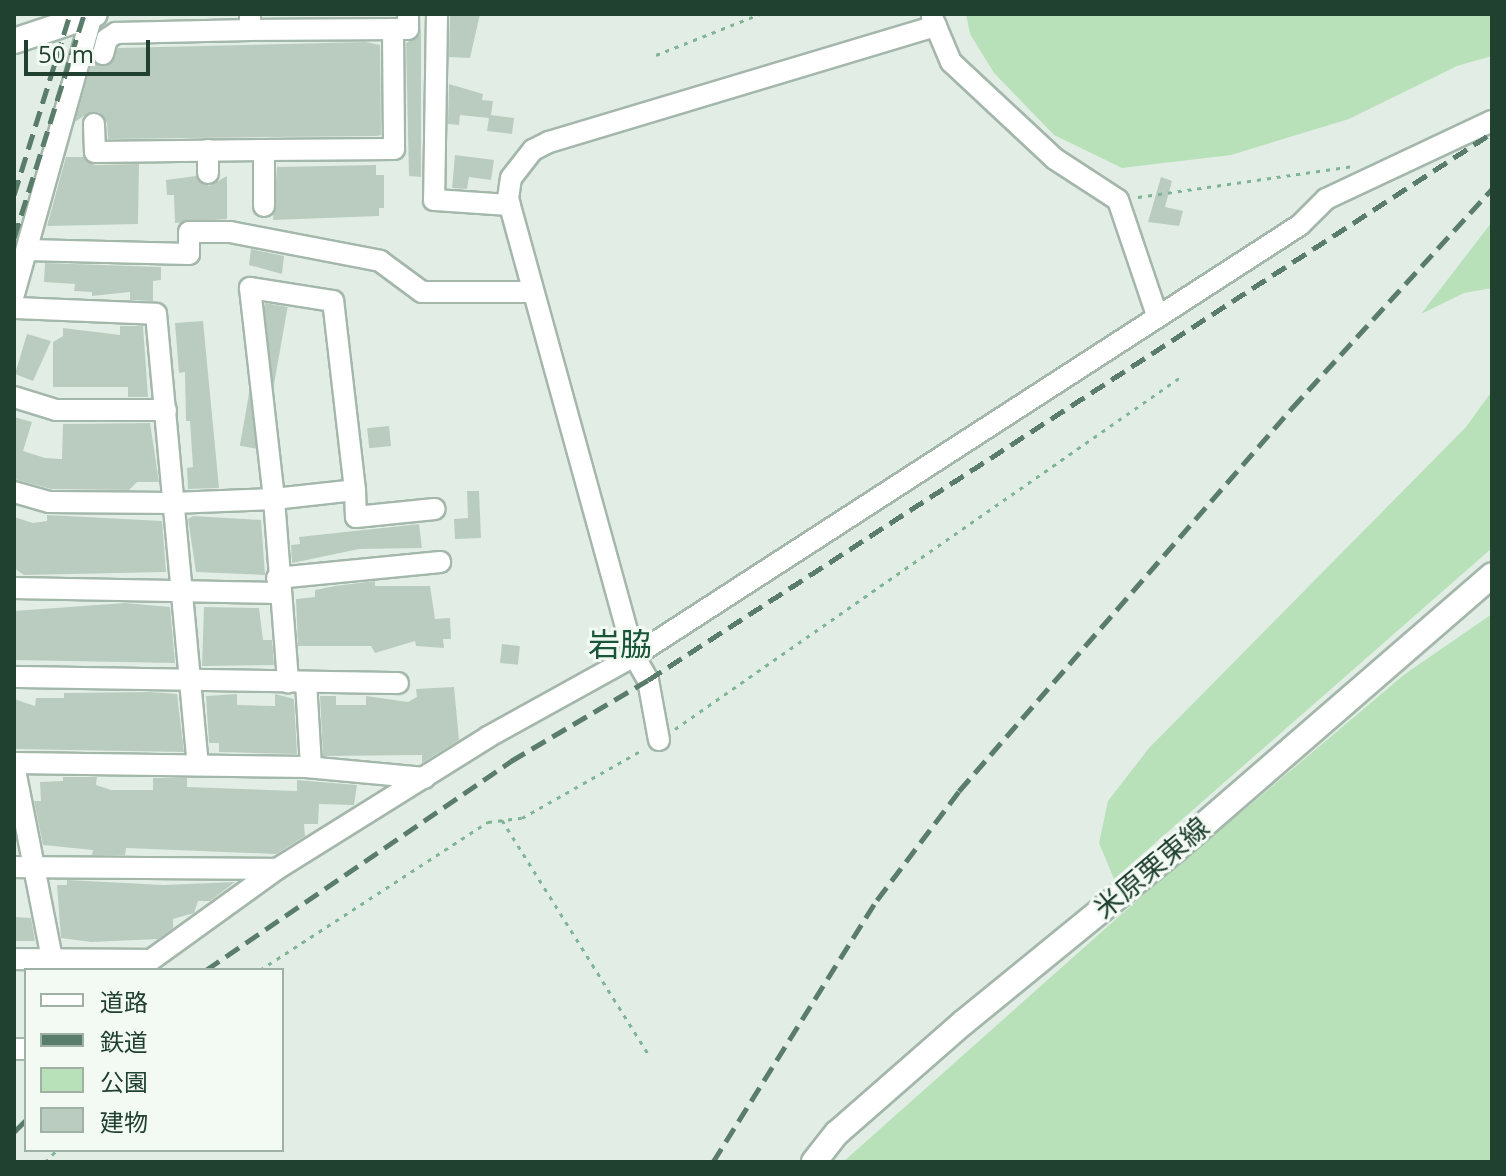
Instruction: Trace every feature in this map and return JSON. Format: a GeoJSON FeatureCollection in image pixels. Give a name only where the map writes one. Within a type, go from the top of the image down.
{"type":"FeatureCollection","features":[{"type":"Feature","properties":{"kind":"main road"},"geometry":{"type":"LineString","coordinates":[[14,41],[93,14]]}},
{"type":"Feature","properties":{"kind":"main road","name":"米原栗東線"},"geometry":{"type":"LineString","coordinates":[[814,1162],[837,1133],[964,1022],[1176,849],[1492,575]]}},
{"type":"Feature","properties":{"kind":"street"},"geometry":{"type":"LineString","coordinates":[[14,294],[93,14]]}},
{"type":"Feature","properties":{"kind":"street"},"geometry":{"type":"LineString","coordinates":[[437,14],[434,200],[510,205]]}},
{"type":"Feature","properties":{"kind":"street"},"geometry":{"type":"LineString","coordinates":[[659,740],[648,680],[634,656],[510,205],[511,178],[533,150],[549,142],[934,20],[951,62],[1055,159],[1118,200],[1157,315]]}},
{"type":"Feature","properties":{"kind":"street"},"geometry":{"type":"LineString","coordinates":[[94,124],[95,152],[394,149],[387,21],[250,22],[116,33],[107,39],[103,54]]}},
{"type":"Feature","properties":{"kind":"street"},"geometry":{"type":"LineString","coordinates":[[14,959],[144,965],[277,869],[424,778],[634,656],[1300,225],[1326,199],[1492,121]]}},
{"type":"Feature","properties":{"kind":"street"},"geometry":{"type":"LineString","coordinates":[[208,150],[208,173]]}},
{"type":"Feature","properties":{"kind":"street"},"geometry":{"type":"LineString","coordinates":[[264,150],[264,206]]}},
{"type":"Feature","properties":{"kind":"street"},"geometry":{"type":"LineString","coordinates":[[27,250],[189,254],[189,232],[230,232],[380,261],[422,292],[533,292]]}},
{"type":"Feature","properties":{"kind":"street"},"geometry":{"type":"LineString","coordinates":[[311,767],[277,586],[274,499],[250,288],[333,301],[356,517],[435,509]]}},
{"type":"Feature","properties":{"kind":"street"},"geometry":{"type":"LineString","coordinates":[[14,308],[156,314],[198,765]]}},
{"type":"Feature","properties":{"kind":"street"},"geometry":{"type":"LineString","coordinates":[[14,397],[56,410],[166,410]]}},
{"type":"Feature","properties":{"kind":"street"},"geometry":{"type":"LineString","coordinates":[[14,492],[49,502],[173,503],[274,499],[355,490]]}},
{"type":"Feature","properties":{"kind":"street"},"geometry":{"type":"LineString","coordinates":[[14,588],[182,592],[277,586],[440,562]]}},
{"type":"Feature","properties":{"kind":"street"},"geometry":{"type":"LineString","coordinates":[[14,677],[398,683]]}},
{"type":"Feature","properties":{"kind":"street"},"geometry":{"type":"LineString","coordinates":[[52,959],[37,866],[14,764],[311,767],[424,778]]}},
{"type":"Feature","properties":{"kind":"street"},"geometry":{"type":"LineString","coordinates":[[14,867],[277,869]]}},
{"type":"Feature","properties":{"kind":"path"},"geometry":{"type":"LineString","coordinates":[[656,55],[760,14]]}},
{"type":"Feature","properties":{"kind":"path"},"geometry":{"type":"LineString","coordinates":[[1118,200],[1365,164]]}},
{"type":"Feature","properties":{"kind":"path"},"geometry":{"type":"LineString","coordinates":[[263,968],[488,822],[522,818],[659,740],[1182,376]]}},
{"type":"Feature","properties":{"kind":"path"},"geometry":{"type":"LineString","coordinates":[[502,820],[649,1055]]}},
{"type":"Feature","properties":{"kind":"green space"},"geometry":{"type":"Polygon","coordinates":[[[966,14],[1492,14],[1492,56],[1457,66],[1349,119],[1231,155],[1122,168],[1054,135],[994,73],[970,34],[966,14]]]}},
{"type":"Feature","properties":{"kind":"green space"},"geometry":{"type":"Polygon","coordinates":[[[1492,222],[1492,288],[1464,293],[1421,314],[1492,222]]]}},
{"type":"Feature","properties":{"kind":"green space"},"geometry":{"type":"Polygon","coordinates":[[[1492,391],[1492,548],[1114,879],[1099,843],[1108,801],[1149,748],[1466,427],[1492,391]]]}},
{"type":"Feature","properties":{"kind":"green space"},"geometry":{"type":"Polygon","coordinates":[[[1492,614],[1492,1162],[843,1162],[1142,896],[1405,674],[1492,614]]]}},
{"type":"Feature","properties":{"kind":"building"},"geometry":{"type":"Polygon","coordinates":[[[421,14],[421,177],[409,176],[406,43],[420,35],[421,14]]]}},
{"type":"Feature","properties":{"kind":"building"},"geometry":{"type":"Polygon","coordinates":[[[450,14],[480,14],[470,58],[449,57],[450,14]]]}},
{"type":"Feature","properties":{"kind":"building"},"geometry":{"type":"Polygon","coordinates":[[[366,42],[380,45],[381,135],[108,139],[107,123],[99,112],[88,113],[75,122],[92,61],[107,66],[118,48],[366,42]]]}},
{"type":"Feature","properties":{"kind":"building"},"geometry":{"type":"Polygon","coordinates":[[[449,84],[483,94],[482,100],[493,101],[491,115],[514,118],[512,134],[487,131],[489,118],[460,115],[459,125],[448,124],[449,84]]]}},
{"type":"Feature","properties":{"kind":"building"},"geometry":{"type":"Polygon","coordinates":[[[455,155],[494,160],[491,180],[469,177],[467,189],[452,188],[455,155]]]}},
{"type":"Feature","properties":{"kind":"building"},"geometry":{"type":"Polygon","coordinates":[[[66,157],[83,157],[95,165],[139,164],[138,224],[47,226],[66,157]]]}},
{"type":"Feature","properties":{"kind":"building"},"geometry":{"type":"Polygon","coordinates":[[[376,165],[376,175],[384,175],[384,208],[379,208],[379,216],[273,220],[277,167],[376,165]]]}},
{"type":"Feature","properties":{"kind":"building"},"geometry":{"type":"Polygon","coordinates":[[[196,176],[209,186],[227,176],[227,219],[175,223],[174,195],[167,195],[166,180],[196,176]]]}},
{"type":"Feature","properties":{"kind":"building"},"geometry":{"type":"Polygon","coordinates":[[[1161,177],[1172,181],[1165,207],[1183,211],[1179,226],[1148,222],[1161,177]]]}},
{"type":"Feature","properties":{"kind":"building"},"geometry":{"type":"Polygon","coordinates":[[[251,249],[284,256],[282,274],[249,265],[251,249]]]}},
{"type":"Feature","properties":{"kind":"building"},"geometry":{"type":"Polygon","coordinates":[[[45,263],[161,267],[161,280],[153,281],[153,301],[130,300],[130,292],[92,296],[92,292],[74,291],[75,284],[44,282],[45,263]]]}},
{"type":"Feature","properties":{"kind":"building"},"geometry":{"type":"Polygon","coordinates":[[[265,303],[288,307],[262,450],[240,446],[265,303]]]}},
{"type":"Feature","properties":{"kind":"building"},"geometry":{"type":"Polygon","coordinates":[[[203,321],[219,488],[188,489],[187,468],[193,467],[190,421],[186,421],[185,372],[179,373],[175,323],[203,321]]]}},
{"type":"Feature","properties":{"kind":"building"},"geometry":{"type":"Polygon","coordinates":[[[120,326],[143,326],[148,397],[128,397],[128,387],[53,387],[53,342],[63,336],[63,328],[120,335],[120,326]]]}},
{"type":"Feature","properties":{"kind":"building"},"geometry":{"type":"Polygon","coordinates":[[[27,334],[51,341],[33,381],[15,374],[27,334]]]}},
{"type":"Feature","properties":{"kind":"building"},"geometry":{"type":"Polygon","coordinates":[[[14,417],[32,422],[23,451],[45,458],[62,459],[63,424],[150,423],[159,482],[137,482],[129,490],[51,489],[14,479],[14,417]]]}},
{"type":"Feature","properties":{"kind":"building"},"geometry":{"type":"Polygon","coordinates":[[[389,426],[391,446],[369,448],[367,428],[389,426]]]}},
{"type":"Feature","properties":{"kind":"building"},"geometry":{"type":"Polygon","coordinates":[[[467,491],[479,491],[481,538],[455,539],[454,519],[468,518],[467,491]]]}},
{"type":"Feature","properties":{"kind":"building"},"geometry":{"type":"Polygon","coordinates":[[[47,515],[162,521],[166,572],[24,575],[14,568],[14,517],[33,523],[47,521],[47,515]]]}},
{"type":"Feature","properties":{"kind":"building"},"geometry":{"type":"Polygon","coordinates":[[[193,516],[261,520],[265,575],[196,572],[188,519],[193,516]]]}},
{"type":"Feature","properties":{"kind":"building"},"geometry":{"type":"Polygon","coordinates":[[[419,524],[422,548],[359,549],[292,563],[291,545],[300,544],[299,537],[419,524]]]}},
{"type":"Feature","properties":{"kind":"building"},"geometry":{"type":"Polygon","coordinates":[[[375,581],[375,586],[430,586],[435,619],[450,618],[451,639],[443,639],[444,648],[416,646],[415,641],[375,653],[371,646],[298,646],[296,599],[315,597],[315,590],[375,581]]]}},
{"type":"Feature","properties":{"kind":"building"},"geometry":{"type":"Polygon","coordinates":[[[125,603],[170,607],[175,663],[14,660],[14,611],[125,603]]]}},
{"type":"Feature","properties":{"kind":"building"},"geometry":{"type":"Polygon","coordinates":[[[204,607],[259,608],[263,640],[272,640],[274,665],[202,666],[204,607]]]}},
{"type":"Feature","properties":{"kind":"building"},"geometry":{"type":"Polygon","coordinates":[[[502,644],[520,646],[518,665],[500,663],[502,644]]]}},
{"type":"Feature","properties":{"kind":"building"},"geometry":{"type":"Polygon","coordinates":[[[454,687],[459,740],[422,763],[422,755],[323,756],[320,696],[336,696],[336,705],[366,705],[366,696],[408,702],[417,697],[416,689],[454,687]]]}},
{"type":"Feature","properties":{"kind":"building"},"geometry":{"type":"Polygon","coordinates":[[[64,693],[177,694],[184,752],[14,749],[14,699],[35,706],[36,698],[64,698],[64,693]]]}},
{"type":"Feature","properties":{"kind":"building"},"geometry":{"type":"Polygon","coordinates":[[[237,694],[237,705],[275,706],[275,694],[294,699],[297,754],[219,752],[219,743],[209,743],[206,696],[237,694]]]}},
{"type":"Feature","properties":{"kind":"building"},"geometry":{"type":"Polygon","coordinates":[[[63,777],[97,777],[96,785],[111,790],[153,790],[153,778],[187,778],[187,787],[297,791],[297,780],[357,785],[354,805],[319,804],[318,824],[304,824],[305,836],[276,854],[126,848],[125,855],[92,855],[93,850],[43,845],[34,801],[41,801],[40,782],[63,781],[63,777]]]}},
{"type":"Feature","properties":{"kind":"building"},"geometry":{"type":"Polygon","coordinates":[[[67,880],[164,885],[235,882],[210,901],[198,901],[194,913],[173,919],[173,928],[158,939],[91,942],[61,938],[57,885],[67,885],[67,880]]]}},
{"type":"Feature","properties":{"kind":"building"},"geometry":{"type":"Polygon","coordinates":[[[14,917],[31,918],[35,941],[14,941],[14,917]]]}},
{"type":"Feature","properties":{"kind":"railway"},"geometry":{"type":"LineString","coordinates":[[14,195],[70,14]]}},
{"type":"Feature","properties":{"kind":"railway"},"geometry":{"type":"LineString","coordinates":[[14,238],[84,14]]}},
{"type":"Feature","properties":{"kind":"railway"},"geometry":{"type":"LineString","coordinates":[[209,968],[511,761],[648,680],[1492,133]]}},
{"type":"Feature","properties":{"kind":"railway"},"geometry":{"type":"LineString","coordinates":[[713,1162],[877,900],[959,791],[1292,408],[1492,189]]}},
{"type":"Feature","properties":{"kind":"railway"},"geometry":{"type":"LineString","coordinates":[[14,1132],[24,1122]]}},
{"type":"Feature","properties":{"kind":"district","name":"岩脇"},"geometry":{"type":"Point","coordinates":[620,644]}}]}
